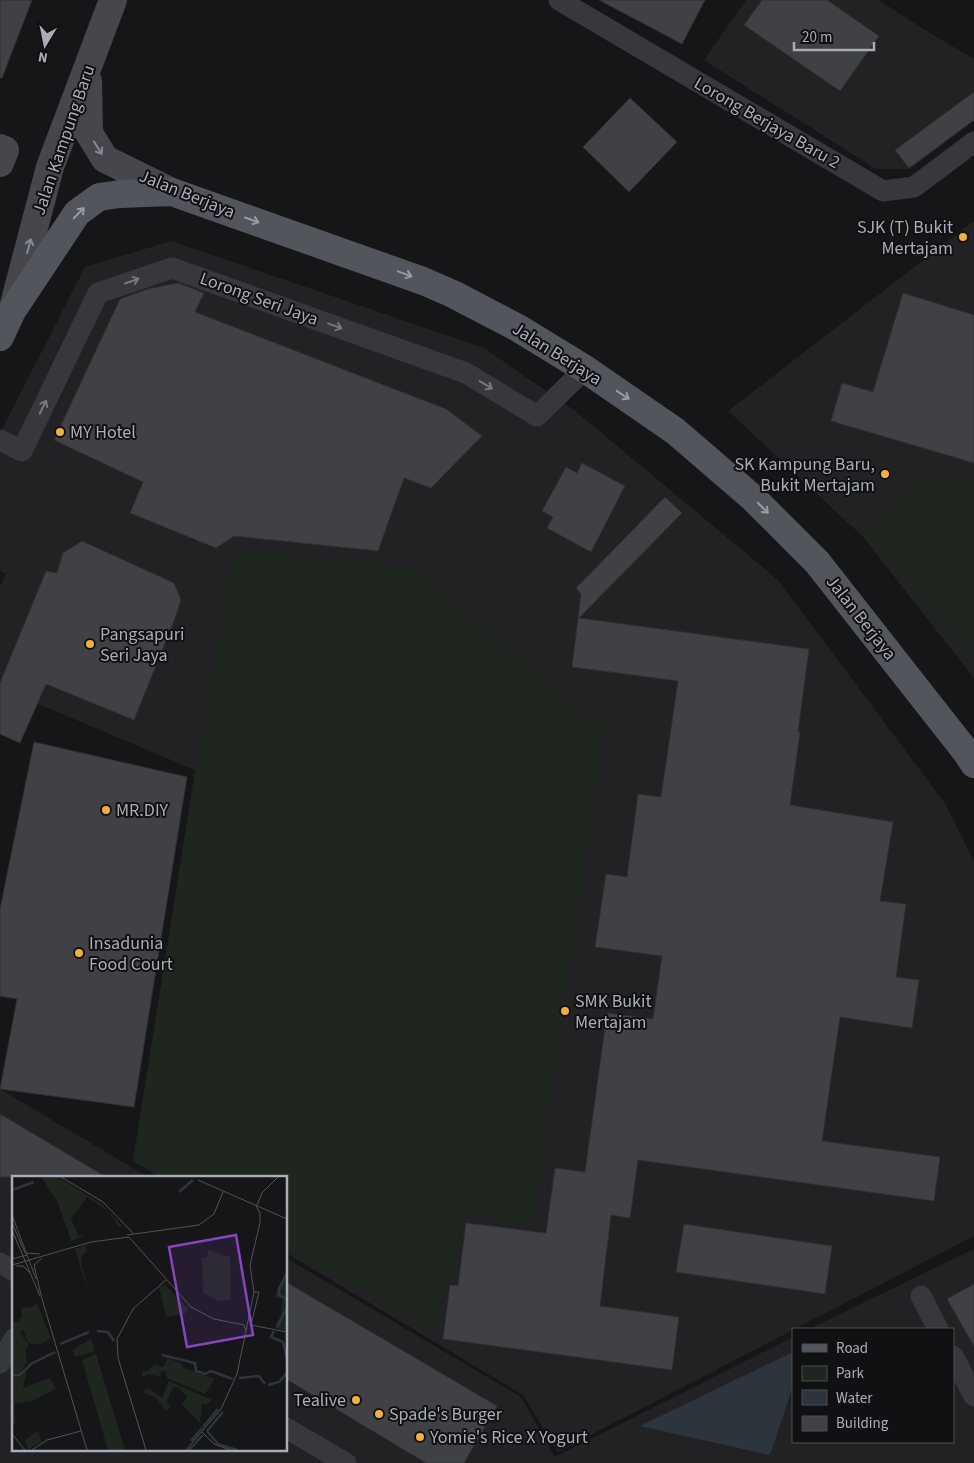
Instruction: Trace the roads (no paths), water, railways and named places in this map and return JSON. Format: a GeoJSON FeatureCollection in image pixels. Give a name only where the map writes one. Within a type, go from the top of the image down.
{"type":"FeatureCollection","features":[{"type":"Feature","properties":{"kind":"main road","name":"Jalan Kampung Baru"},"geometry":{"type":"LineString","coordinates":[[0,337],[12,310],[50,167],[113,0]]}},
{"type":"Feature","properties":{"kind":"main road","name":"Jalan Berjaya"},"geometry":{"type":"LineString","coordinates":[[88,67],[89,133],[105,159],[172,192],[431,284],[518,328],[585,370],[675,431],[754,499],[817,562],[968,753],[974,764]]}},
{"type":"Feature","properties":{"kind":"main road"},"geometry":{"type":"LineString","coordinates":[[12,310],[77,213],[99,197],[120,194],[172,192]]}},
{"type":"Feature","properties":{"kind":"street","name":"Lorong Berjaya Baru 2"},"geometry":{"type":"LineString","coordinates":[[559,0],[883,191],[914,186],[974,142]]}},
{"type":"Feature","properties":{"kind":"street","name":"Lorong Seri Jaya"},"geometry":{"type":"LineString","coordinates":[[0,440],[22,451],[98,293],[172,268],[466,373],[537,416],[585,370]]}},
{"type":"Feature","properties":{"kind":"street"},"geometry":{"type":"LineString","coordinates":[[0,1263],[12,1270]]}},
{"type":"Feature","properties":{"kind":"street"},"geometry":{"type":"LineString","coordinates":[[921,1296],[937,1328]]}},
{"type":"Feature","properties":{"kind":"street"},"geometry":{"type":"LineString","coordinates":[[0,1363],[12,1342]]}},
{"type":"Feature","properties":{"kind":"street"},"geometry":{"type":"LineString","coordinates":[[954,1358],[974,1396]]}},
{"type":"Feature","properties":{"kind":"street"},"geometry":{"type":"LineString","coordinates":[[288,1429],[346,1463]]}},
{"type":"Feature","properties":{"kind":"water"},"geometry":{"type":"Polygon","coordinates":[[[792,1352],[792,1389],[770,1455],[640,1426],[792,1352]]]}},
{"type":"Feature","properties":{"kind":"place","name":"SJK (T) Bukit Mertajam"},"geometry":{"type":"Point","coordinates":[963,237]}},
{"type":"Feature","properties":{"kind":"place","name":"MY Hotel"},"geometry":{"type":"Point","coordinates":[60,432]}},
{"type":"Feature","properties":{"kind":"place","name":"SK Kampung Baru, Bukit Mertajam"},"geometry":{"type":"Point","coordinates":[885,474]}},
{"type":"Feature","properties":{"kind":"place","name":"Pangsapuri Seri Jaya"},"geometry":{"type":"Point","coordinates":[90,644]}},
{"type":"Feature","properties":{"kind":"place","name":"MR.DIY"},"geometry":{"type":"Point","coordinates":[106,810]}},
{"type":"Feature","properties":{"kind":"place","name":"Insadunia Food Court"},"geometry":{"type":"Point","coordinates":[79,953]}},
{"type":"Feature","properties":{"kind":"place","name":"SMK Bukit Mertajam"},"geometry":{"type":"Point","coordinates":[565,1011]}},
{"type":"Feature","properties":{"kind":"place","name":"Tealive"},"geometry":{"type":"Point","coordinates":[356,1400]}},
{"type":"Feature","properties":{"kind":"place","name":"Spade's Burger"},"geometry":{"type":"Point","coordinates":[379,1414]}},
{"type":"Feature","properties":{"kind":"place","name":"Yomie's Rice X Yogurt"},"geometry":{"type":"Point","coordinates":[420,1437]}}]}
